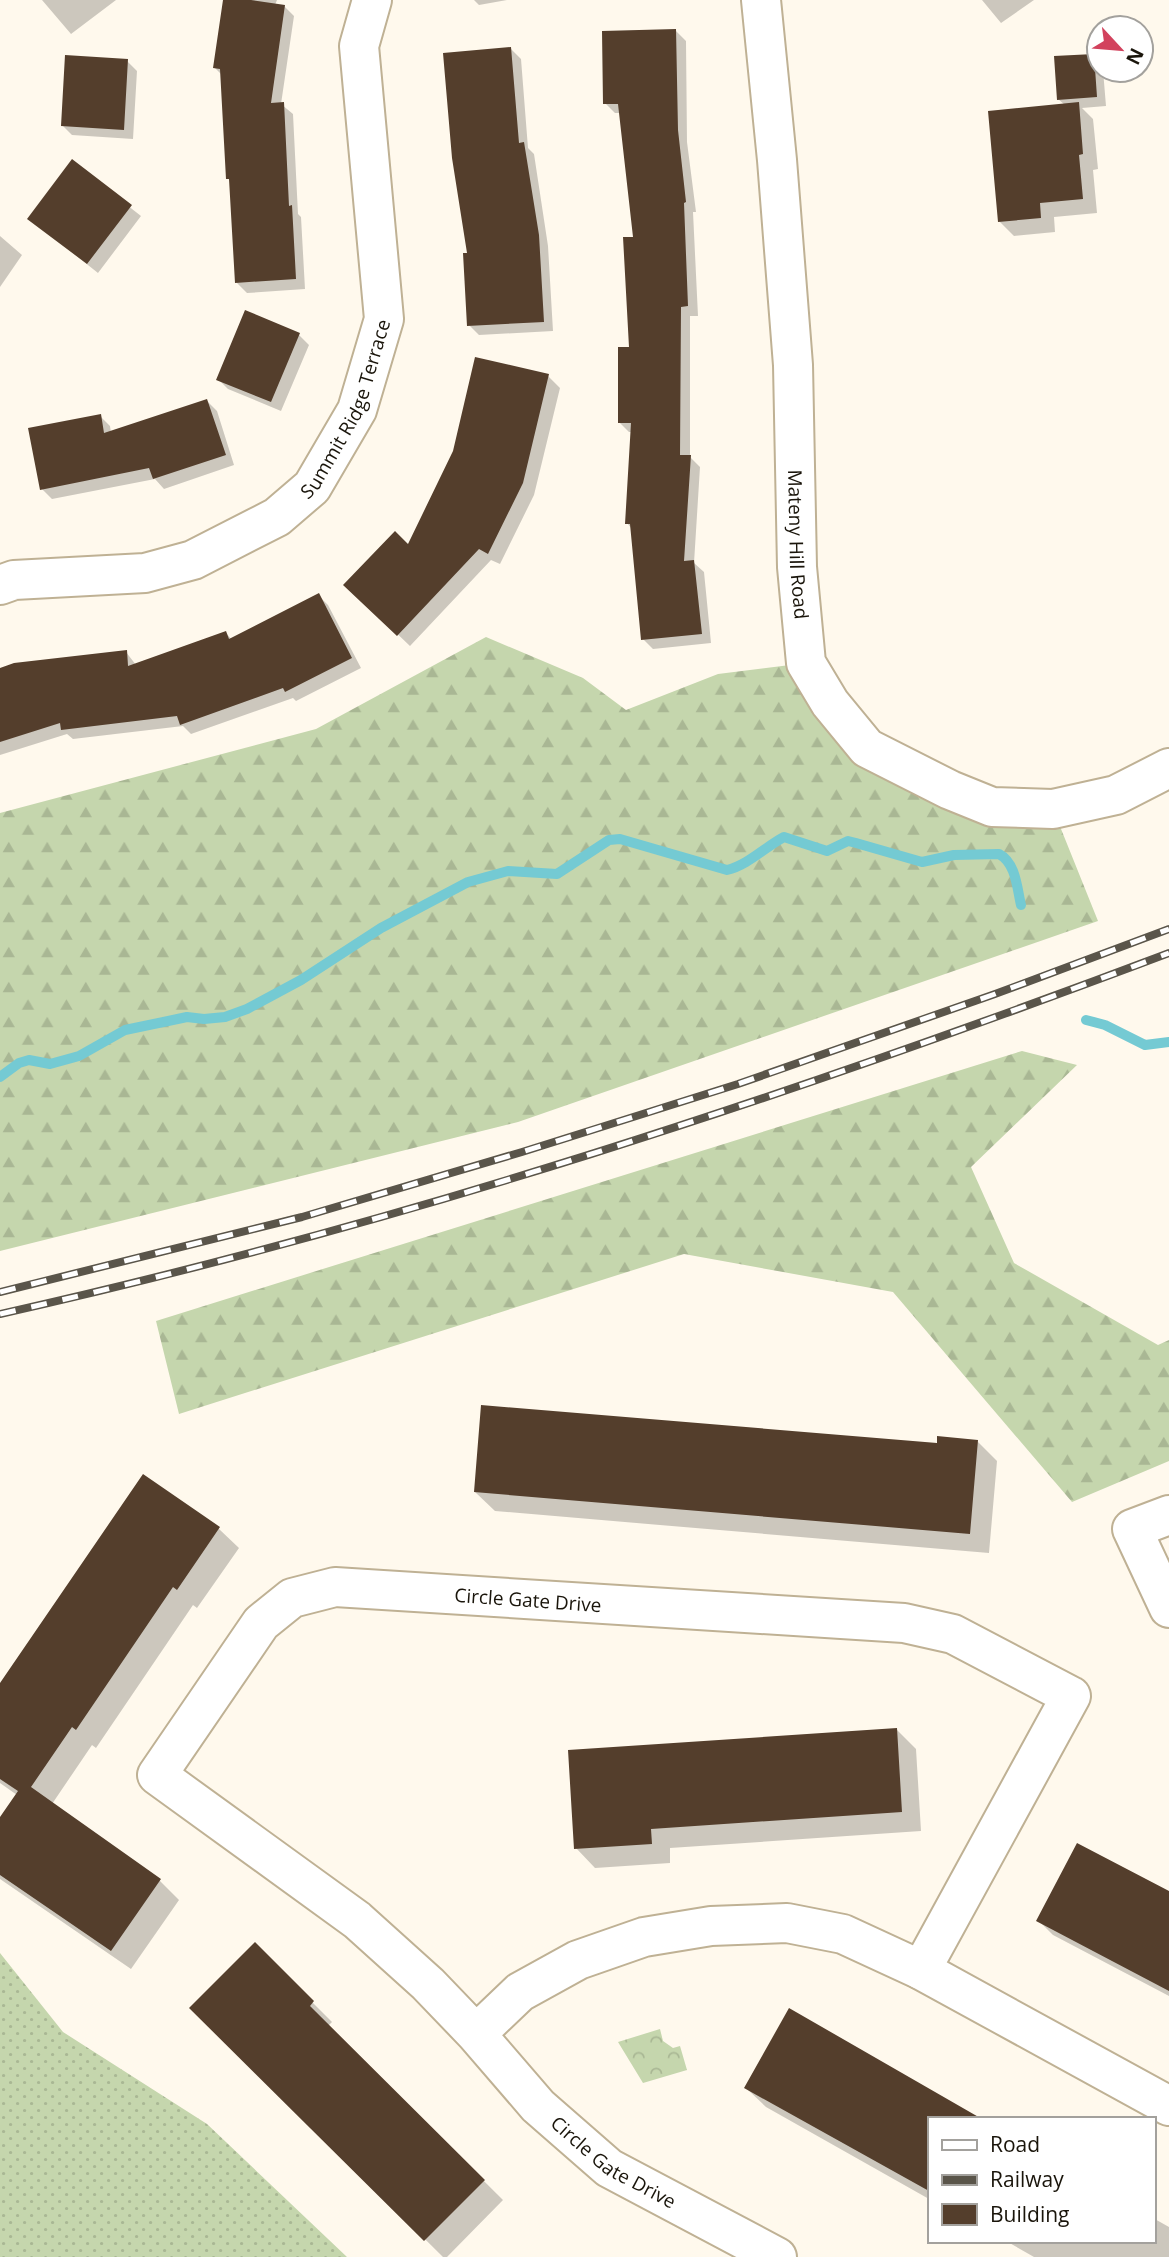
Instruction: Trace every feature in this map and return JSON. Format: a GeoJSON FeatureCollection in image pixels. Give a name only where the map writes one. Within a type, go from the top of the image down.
{"type":"FeatureCollection","features":[{"type":"Feature","properties":{"kind":"street","name":"Summit Ridge Terrace"},"geometry":{"type":"LineString","coordinates":[[0,585],[14,580],[145,573],[192,560],[277,517],[312,487],[357,410],[384,320],[359,46],[372,0]]}},
{"type":"Feature","properties":{"kind":"street","name":"Mateny Hill Road"},"geometry":{"type":"LineString","coordinates":[[761,0],[793,365],[797,567],[806,663],[830,703],[867,748],[950,790],[992,807],[1053,809],[1116,795],[1169,768]]}},
{"type":"Feature","properties":{"kind":"street"},"geometry":{"type":"LineString","coordinates":[[1169,1514],[1132,1530],[1169,1608]]}},
{"type":"Feature","properties":{"kind":"street","name":"Circle Gate Drive"},"geometry":{"type":"LineString","coordinates":[[777,2257],[609,2168],[538,2106],[476,2034],[428,1984],[357,1920],[157,1775],[261,1623],[292,1598],[335,1587],[904,1623],[953,1634],[1071,1696],[921,1970]]}},
{"type":"Feature","properties":{"kind":"street"},"geometry":{"type":"LineString","coordinates":[[476,2034],[520,1992],[578,1960],[644,1937],[711,1926],[787,1923],[843,1934],[921,1970],[1169,2106]]}},
{"type":"Feature","properties":{"kind":"green space"},"geometry":{"type":"Polygon","coordinates":[[[486,637],[583,678],[626,710],[718,674],[806,663],[867,748],[1053,809],[1098,921],[518,1122],[0,1251],[0,813],[316,729],[486,637]]]}},
{"type":"Feature","properties":{"kind":"green space"},"geometry":{"type":"Polygon","coordinates":[[[1022,1051],[1077,1065],[971,1167],[1014,1263],[1158,1345],[1169,1340],[1169,1461],[1072,1502],[893,1292],[684,1254],[179,1414],[156,1321],[1022,1051]]]}},
{"type":"Feature","properties":{"kind":"green space"},"geometry":{"type":"Polygon","coordinates":[[[0,1953],[63,2032],[207,2124],[347,2257],[0,2257],[0,1953]]]}},
{"type":"Feature","properties":{"kind":"green space"},"geometry":{"type":"Polygon","coordinates":[[[660,2029],[663,2041],[673,2048],[680,2046],[687,2070],[643,2083],[618,2042],[660,2029]]]}},
{"type":"Feature","properties":{"kind":"building"},"geometry":{"type":"Polygon","coordinates":[[[223,0],[251,0],[285,5],[271,103],[284,102],[296,279],[235,283],[220,69],[213,68],[223,0]]]}},
{"type":"Feature","properties":{"kind":"building"},"geometry":{"type":"Polygon","coordinates":[[[676,29],[678,130],[686,202],[688,306],[681,307],[680,455],[691,455],[684,561],[694,560],[702,634],[641,640],[630,524],[625,524],[631,423],[618,423],[618,347],[629,347],[623,237],[633,237],[618,104],[603,104],[602,31],[676,29]]]}},
{"type":"Feature","properties":{"kind":"building"},"geometry":{"type":"Polygon","coordinates":[[[511,47],[519,143],[524,142],[539,235],[544,322],[467,326],[463,253],[467,253],[452,158],[443,53],[511,47]]]}},
{"type":"Feature","properties":{"kind":"building"},"geometry":{"type":"Polygon","coordinates":[[[1085,54],[1085,84],[1096,84],[1097,97],[1057,100],[1054,56],[1085,54]]]}},
{"type":"Feature","properties":{"kind":"building"},"geometry":{"type":"Polygon","coordinates":[[[65,55],[128,59],[124,130],[61,126],[65,55]]]}},
{"type":"Feature","properties":{"kind":"building"},"geometry":{"type":"Polygon","coordinates":[[[1079,102],[1083,154],[1079,155],[1083,199],[1040,203],[1041,218],[998,222],[988,111],[1079,102]]]}},
{"type":"Feature","properties":{"kind":"building"},"geometry":{"type":"Polygon","coordinates":[[[72,159],[132,205],[87,264],[27,219],[72,159]]]}},
{"type":"Feature","properties":{"kind":"building"},"geometry":{"type":"Polygon","coordinates":[[[245,310],[300,333],[271,402],[216,380],[245,310]]]}},
{"type":"Feature","properties":{"kind":"building"},"geometry":{"type":"Polygon","coordinates":[[[475,357],[549,374],[523,483],[488,554],[479,549],[397,636],[343,585],[395,531],[408,544],[453,451],[475,357]]]}},
{"type":"Feature","properties":{"kind":"building"},"geometry":{"type":"Polygon","coordinates":[[[207,399],[226,455],[153,479],[149,468],[40,490],[28,428],[101,414],[104,433],[207,399]]]}},
{"type":"Feature","properties":{"kind":"building"},"geometry":{"type":"Polygon","coordinates":[[[319,593],[352,658],[285,692],[283,688],[180,725],[177,716],[61,730],[60,723],[0,742],[0,668],[14,663],[127,650],[128,666],[226,631],[229,639],[319,593]]]}},
{"type":"Feature","properties":{"kind":"building"},"geometry":{"type":"Polygon","coordinates":[[[481,1405],[937,1443],[937,1436],[978,1440],[970,1534],[474,1492],[481,1405]]]}},
{"type":"Feature","properties":{"kind":"building"},"geometry":{"type":"Polygon","coordinates":[[[143,1474],[220,1527],[177,1590],[173,1587],[76,1730],[72,1727],[31,1787],[161,1879],[111,1951],[0,1875],[0,1817],[18,1791],[0,1779],[0,1683],[143,1474]]]}},
{"type":"Feature","properties":{"kind":"building"},"geometry":{"type":"Polygon","coordinates":[[[897,1728],[902,1812],[651,1829],[652,1844],[574,1849],[568,1750],[897,1728]]]}},
{"type":"Feature","properties":{"kind":"building"},"geometry":{"type":"Polygon","coordinates":[[[1077,1843],[1169,1891],[1169,1991],[1036,1921],[1077,1843]]]}},
{"type":"Feature","properties":{"kind":"building"},"geometry":{"type":"Polygon","coordinates":[[[255,1942],[314,2001],[310,2006],[485,2180],[424,2241],[189,2008],[255,1942]]]}},
{"type":"Feature","properties":{"kind":"building"},"geometry":{"type":"Polygon","coordinates":[[[789,2008],[979,2117],[928,2117],[928,2190],[744,2088],[789,2008]]]}},
{"type":"Feature","properties":{"kind":"waterway"},"geometry":{"type":"LineString","coordinates":[[0,1077],[19,1063],[29,1060],[50,1064],[79,1056],[125,1030],[187,1017],[225,1017],[247,1009],[301,980],[381,928],[468,882],[508,871],[557,874],[609,840],[620,839],[727,870],[749,860],[784,837],[827,851],[848,841],[922,862],[954,855],[999,854],[1009,863],[1021,905]]}},
{"type":"Feature","properties":{"kind":"waterway"},"geometry":{"type":"LineString","coordinates":[[1086,1020],[1105,1025],[1145,1045],[1169,1042]]}},
{"type":"Feature","properties":{"kind":"railway"},"geometry":{"type":"LineString","coordinates":[[0,1292],[302,1217],[522,1152],[738,1084],[995,994],[1169,929]]}},
{"type":"Feature","properties":{"kind":"railway"},"geometry":{"type":"LineString","coordinates":[[0,1314],[297,1240],[591,1154],[881,1058],[1169,953]]}}]}
